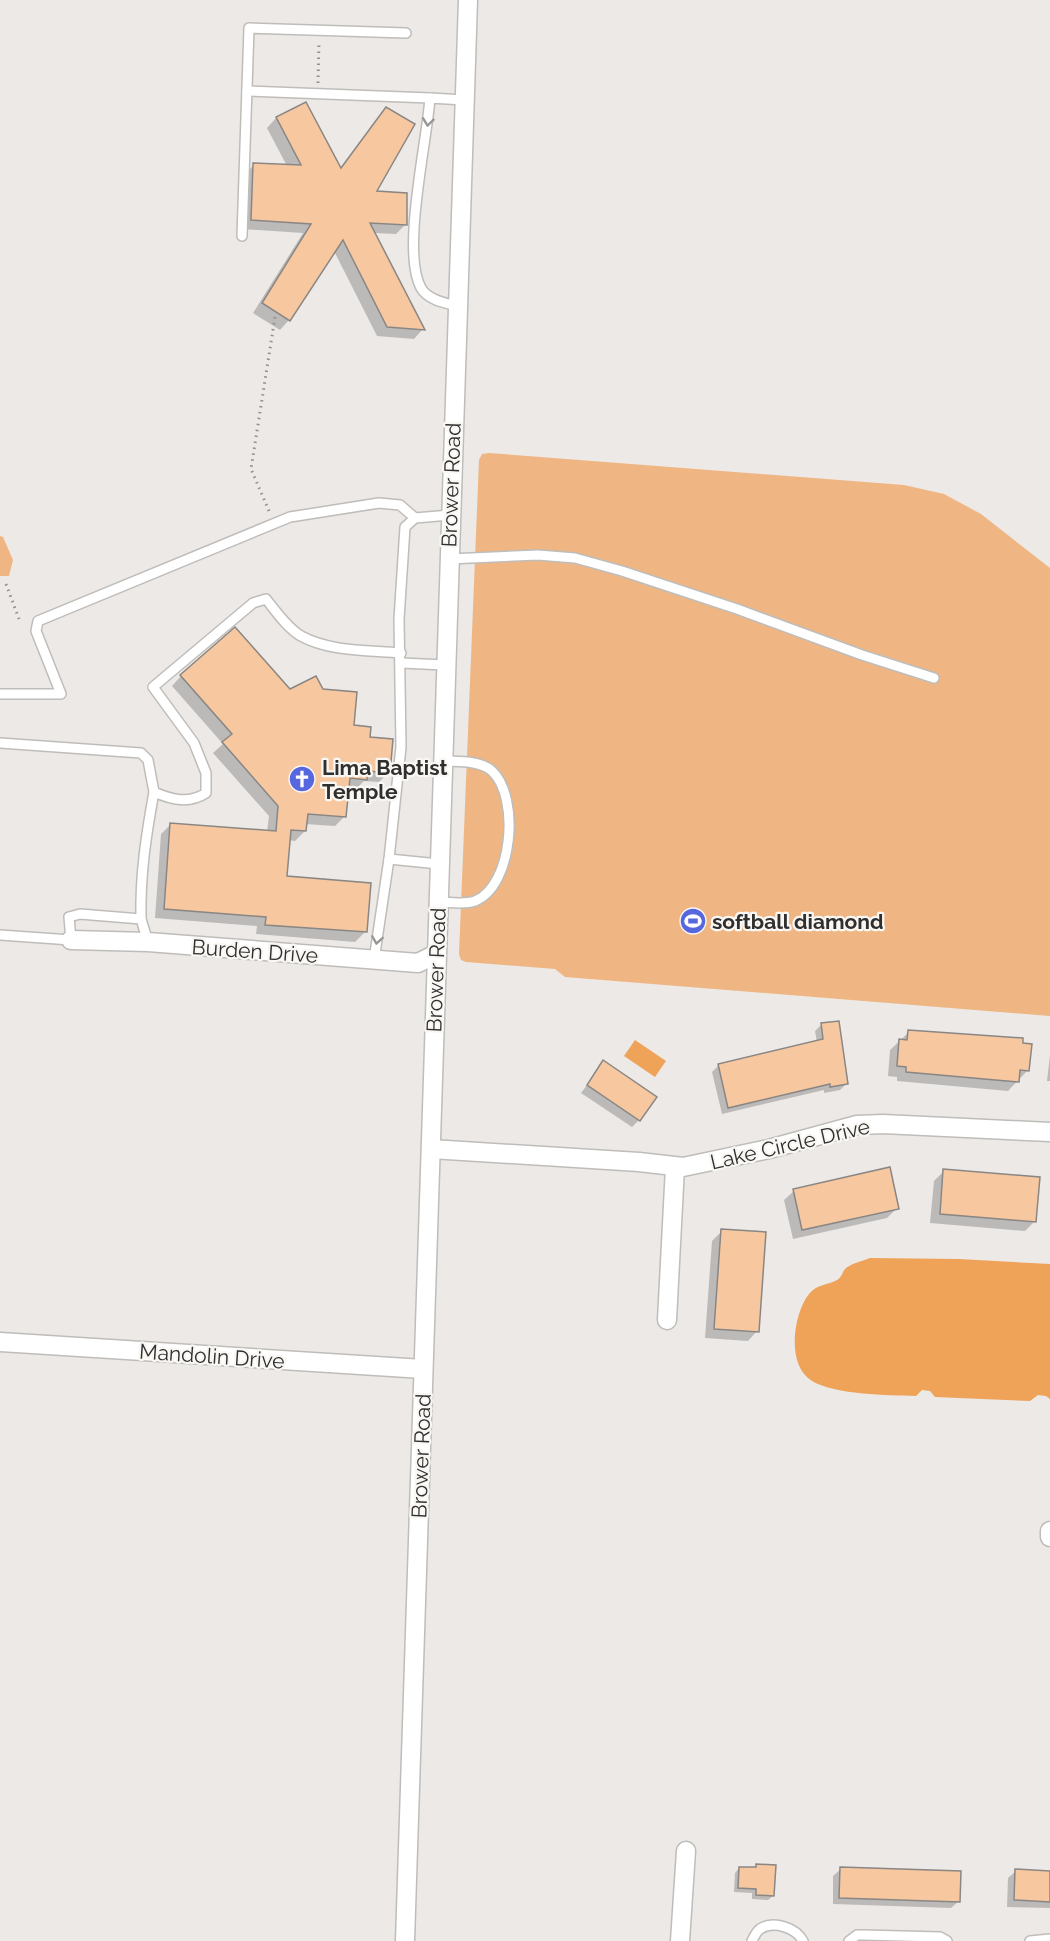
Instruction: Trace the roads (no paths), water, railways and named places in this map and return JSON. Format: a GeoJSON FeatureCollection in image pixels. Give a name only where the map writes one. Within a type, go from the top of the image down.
{"type":"FeatureCollection","features":[{"type":"Feature","properties":{"kind":"street","name":"Brower Road"},"geometry":{"type":"LineString","coordinates":[[405,1941],[468,0]]}},
{"type":"Feature","properties":{"kind":"street","name":"Burden Drive"},"geometry":{"type":"LineString","coordinates":[[71,940],[148,942],[418,963],[436,954]]}},
{"type":"Feature","properties":{"kind":"street","name":"Lake Circle Drive"},"geometry":{"type":"LineString","coordinates":[[431,1149],[639,1162],[675,1167],[698,1165],[769,1149],[857,1125],[883,1124],[1050,1132]]}},
{"type":"Feature","properties":{"kind":"street"},"geometry":{"type":"LineString","coordinates":[[667,1320],[675,1167]]}},
{"type":"Feature","properties":{"kind":"street","name":"Mandolin Drive"},"geometry":{"type":"LineString","coordinates":[[0,1342],[423,1370]]}},
{"type":"Feature","properties":{"kind":"street"},"geometry":{"type":"LineString","coordinates":[[1050,1531],[1050,1537]]}},
{"type":"Feature","properties":{"kind":"street"},"geometry":{"type":"LineString","coordinates":[[680,1941],[686,1851]]}},
{"type":"Feature","properties":{"kind":"lane"},"geometry":{"type":"LineString","coordinates":[[243,236],[249,28],[406,33]]}},
{"type":"Feature","properties":{"kind":"lane"},"geometry":{"type":"LineString","coordinates":[[247,91],[464,100]]}},
{"type":"Feature","properties":{"kind":"lane"},"geometry":{"type":"LineString","coordinates":[[430,98],[416,211],[414,258],[422,290],[431,298],[457,306]]}},
{"type":"Feature","properties":{"kind":"lane"},"geometry":{"type":"LineString","coordinates":[[0,694],[61,694],[36,631],[38,621],[290,517],[379,503],[400,505],[415,518]]}},
{"type":"Feature","properties":{"kind":"lane"},"geometry":{"type":"LineString","coordinates":[[374,960],[389,859],[401,747],[399,619],[405,527],[415,518],[450,515]]}},
{"type":"Feature","properties":{"kind":"lane"},"geometry":{"type":"LineString","coordinates":[[449,559],[538,555],[575,558],[737,609],[862,655],[934,678]]}},
{"type":"Feature","properties":{"kind":"lane"},"geometry":{"type":"LineString","coordinates":[[154,792],[172,800],[197,799],[206,793],[206,773],[194,743],[153,687],[254,603],[266,599],[299,635],[318,643],[356,650],[401,652]]}},
{"type":"Feature","properties":{"kind":"lane"},"geometry":{"type":"LineString","coordinates":[[401,663],[446,665]]}},
{"type":"Feature","properties":{"kind":"lane"},"geometry":{"type":"LineString","coordinates":[[0,743],[141,753],[147,760],[154,792],[144,844],[140,890],[141,919],[148,942]]}},
{"type":"Feature","properties":{"kind":"lane"},"geometry":{"type":"LineString","coordinates":[[438,902],[474,901],[488,891],[495,883],[503,865],[509,825],[502,788],[493,772],[474,763],[442,761]]}},
{"type":"Feature","properties":{"kind":"lane"},"geometry":{"type":"LineString","coordinates":[[389,859],[439,864]]}},
{"type":"Feature","properties":{"kind":"lane"},"geometry":{"type":"LineString","coordinates":[[0,935],[71,940],[69,917],[80,914],[141,919]]}},
{"type":"Feature","properties":{"kind":"lane"},"geometry":{"type":"LineString","coordinates":[[752,1941],[761,1929],[774,1926],[794,1931],[803,1941]]}},
{"type":"Feature","properties":{"kind":"lane"},"geometry":{"type":"LineString","coordinates":[[849,1941],[857,1935],[940,1937],[947,1941]]}},
{"type":"Feature","properties":{"kind":"lane"},"geometry":{"type":"LineString","coordinates":[[1030,1941],[1050,1939]]}},
{"type":"Feature","properties":{"kind":"place","name":"Lima Baptist Temple"},"geometry":{"type":"Point","coordinates":[302,779]}},
{"type":"Feature","properties":{"kind":"place","name":"softball diamond"},"geometry":{"type":"Point","coordinates":[693,921]}}]}
